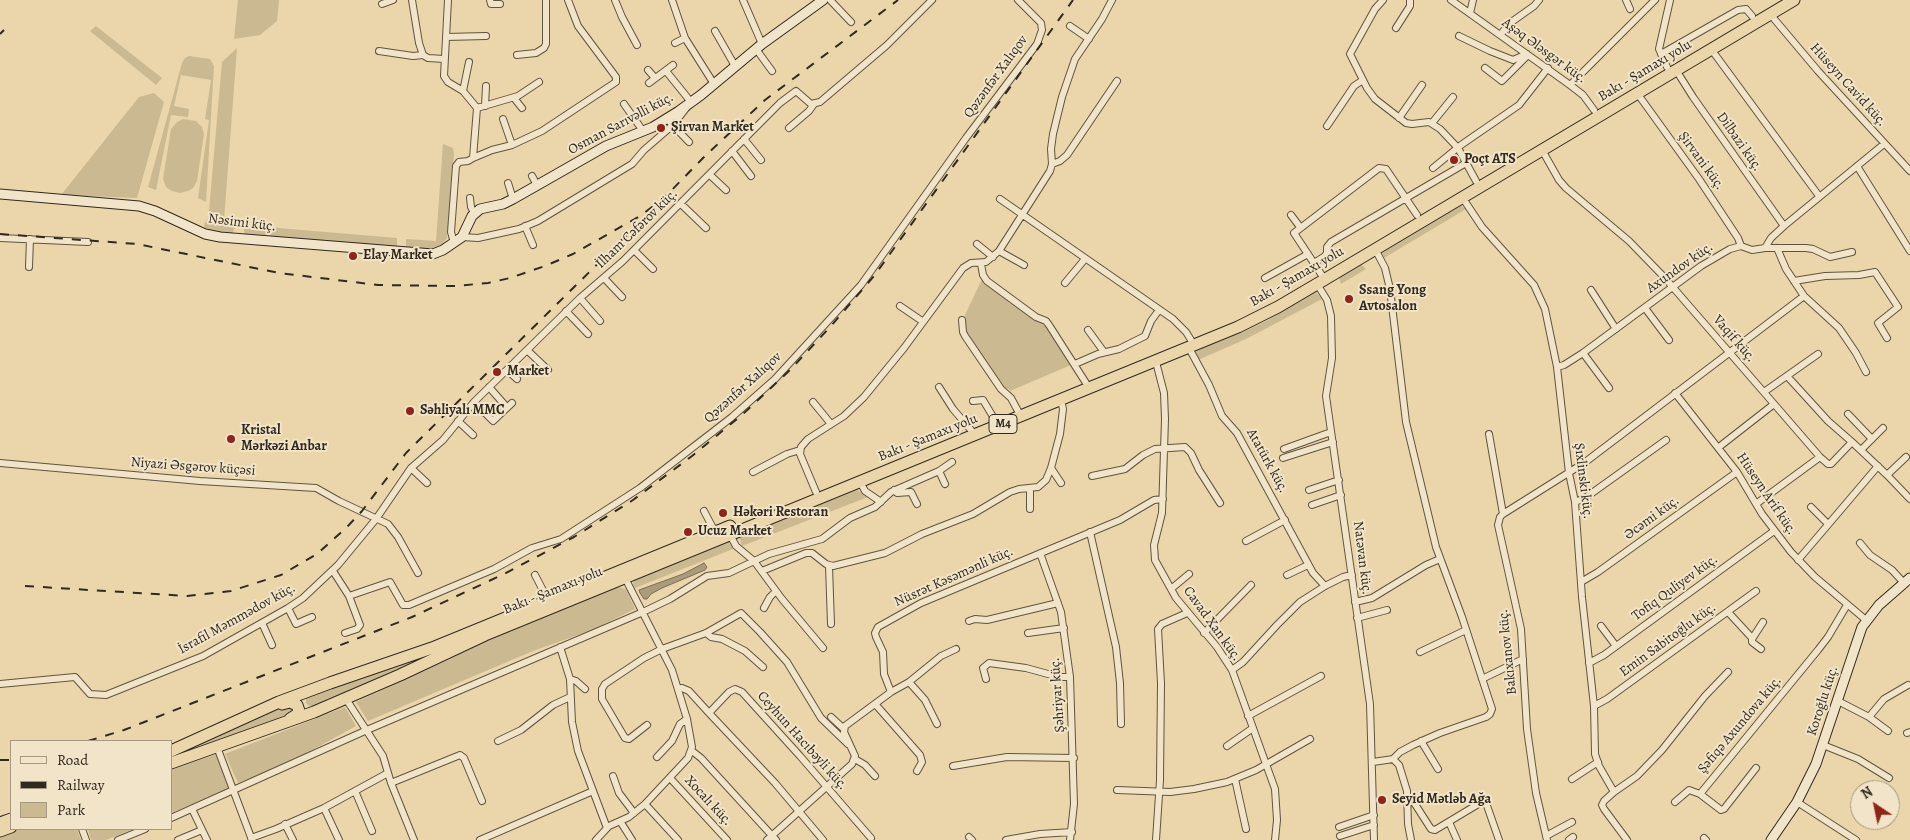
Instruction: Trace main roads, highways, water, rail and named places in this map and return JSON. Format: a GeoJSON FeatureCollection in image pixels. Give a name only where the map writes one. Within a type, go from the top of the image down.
{"type":"FeatureCollection","features":[{"type":"Feature","properties":{"kind":"highway","name":"Bakı - Şamaxı yolu"},"geometry":{"type":"LineString","coordinates":[[1317,274],[1375,249],[1637,94],[1671,68],[1779,0]]}},
{"type":"Feature","properties":{"kind":"highway","name":"Bakı - Şamaxı yolu"},"geometry":{"type":"LineString","coordinates":[[172,763],[263,732],[342,700],[485,636],[730,534],[1156,362],[1260,309],[1594,110],[1671,68],[1711,49],[1794,0]]}},
{"type":"Feature","properties":{"kind":"highway","name":"Bakı - Şamaxı yolu"},"geometry":{"type":"LineString","coordinates":[[172,751],[258,712],[330,683],[432,648],[1086,383],[1190,344]]}},
{"type":"Feature","properties":{"kind":"highway"},"geometry":{"type":"LineString","coordinates":[[330,683],[302,698],[303,705],[307,710],[310,710],[342,700]]}},
{"type":"Feature","properties":{"kind":"highway"},"geometry":{"type":"LineString","coordinates":[[258,712],[290,702],[295,703],[299,708],[296,716],[263,732]]}},
{"type":"Feature","properties":{"kind":"railway"},"geometry":{"type":"LineString","coordinates":[[0,234],[137,244],[279,273],[378,285],[455,286],[488,283],[510,278],[573,254],[640,216],[664,198],[704,157],[765,100],[898,0]]}},
{"type":"Feature","properties":{"kind":"railway"},"geometry":{"type":"LineString","coordinates":[[91,740],[124,730],[412,617],[504,574],[574,537],[633,500],[692,456],[743,414],[790,370],[874,276],[1073,0]]}},
{"type":"Feature","properties":{"kind":"railway"},"geometry":{"type":"LineString","coordinates":[[0,34],[4,30]]}},
{"type":"Feature","properties":{"kind":"railway"},"geometry":{"type":"LineString","coordinates":[[25,586],[187,596],[231,591],[281,575],[317,554],[362,511],[406,453],[639,223]]}},
{"type":"Feature","properties":{"kind":"railway"},"geometry":{"type":"LineString","coordinates":[[0,760],[10,760]]}},
{"type":"Feature","properties":{"kind":"place","name":"Şirvan Market"},"geometry":{"type":"Point","coordinates":[661,128]}},
{"type":"Feature","properties":{"kind":"place","name":"Poçt ATS"},"geometry":{"type":"Point","coordinates":[1454,160]}},
{"type":"Feature","properties":{"kind":"place","name":"Elay Market"},"geometry":{"type":"Point","coordinates":[353,256]}},
{"type":"Feature","properties":{"kind":"place","name":"Ssang Yong Avtosalon"},"geometry":{"type":"Point","coordinates":[1349,299]}},
{"type":"Feature","properties":{"kind":"place","name":"Market"},"geometry":{"type":"Point","coordinates":[497,372]}},
{"type":"Feature","properties":{"kind":"place","name":"Səhliyalı MMC"},"geometry":{"type":"Point","coordinates":[410,411]}},
{"type":"Feature","properties":{"kind":"place","name":"Kristal Mərkəzi Anbar"},"geometry":{"type":"Point","coordinates":[231,439]}},
{"type":"Feature","properties":{"kind":"place","name":"Həkəri Restoran"},"geometry":{"type":"Point","coordinates":[723,513]}},
{"type":"Feature","properties":{"kind":"place","name":"Ucuz Market"},"geometry":{"type":"Point","coordinates":[688,532]}},
{"type":"Feature","properties":{"kind":"place","name":"Seyid Mətləb Ağa"},"geometry":{"type":"Point","coordinates":[1382,800]}}]}
